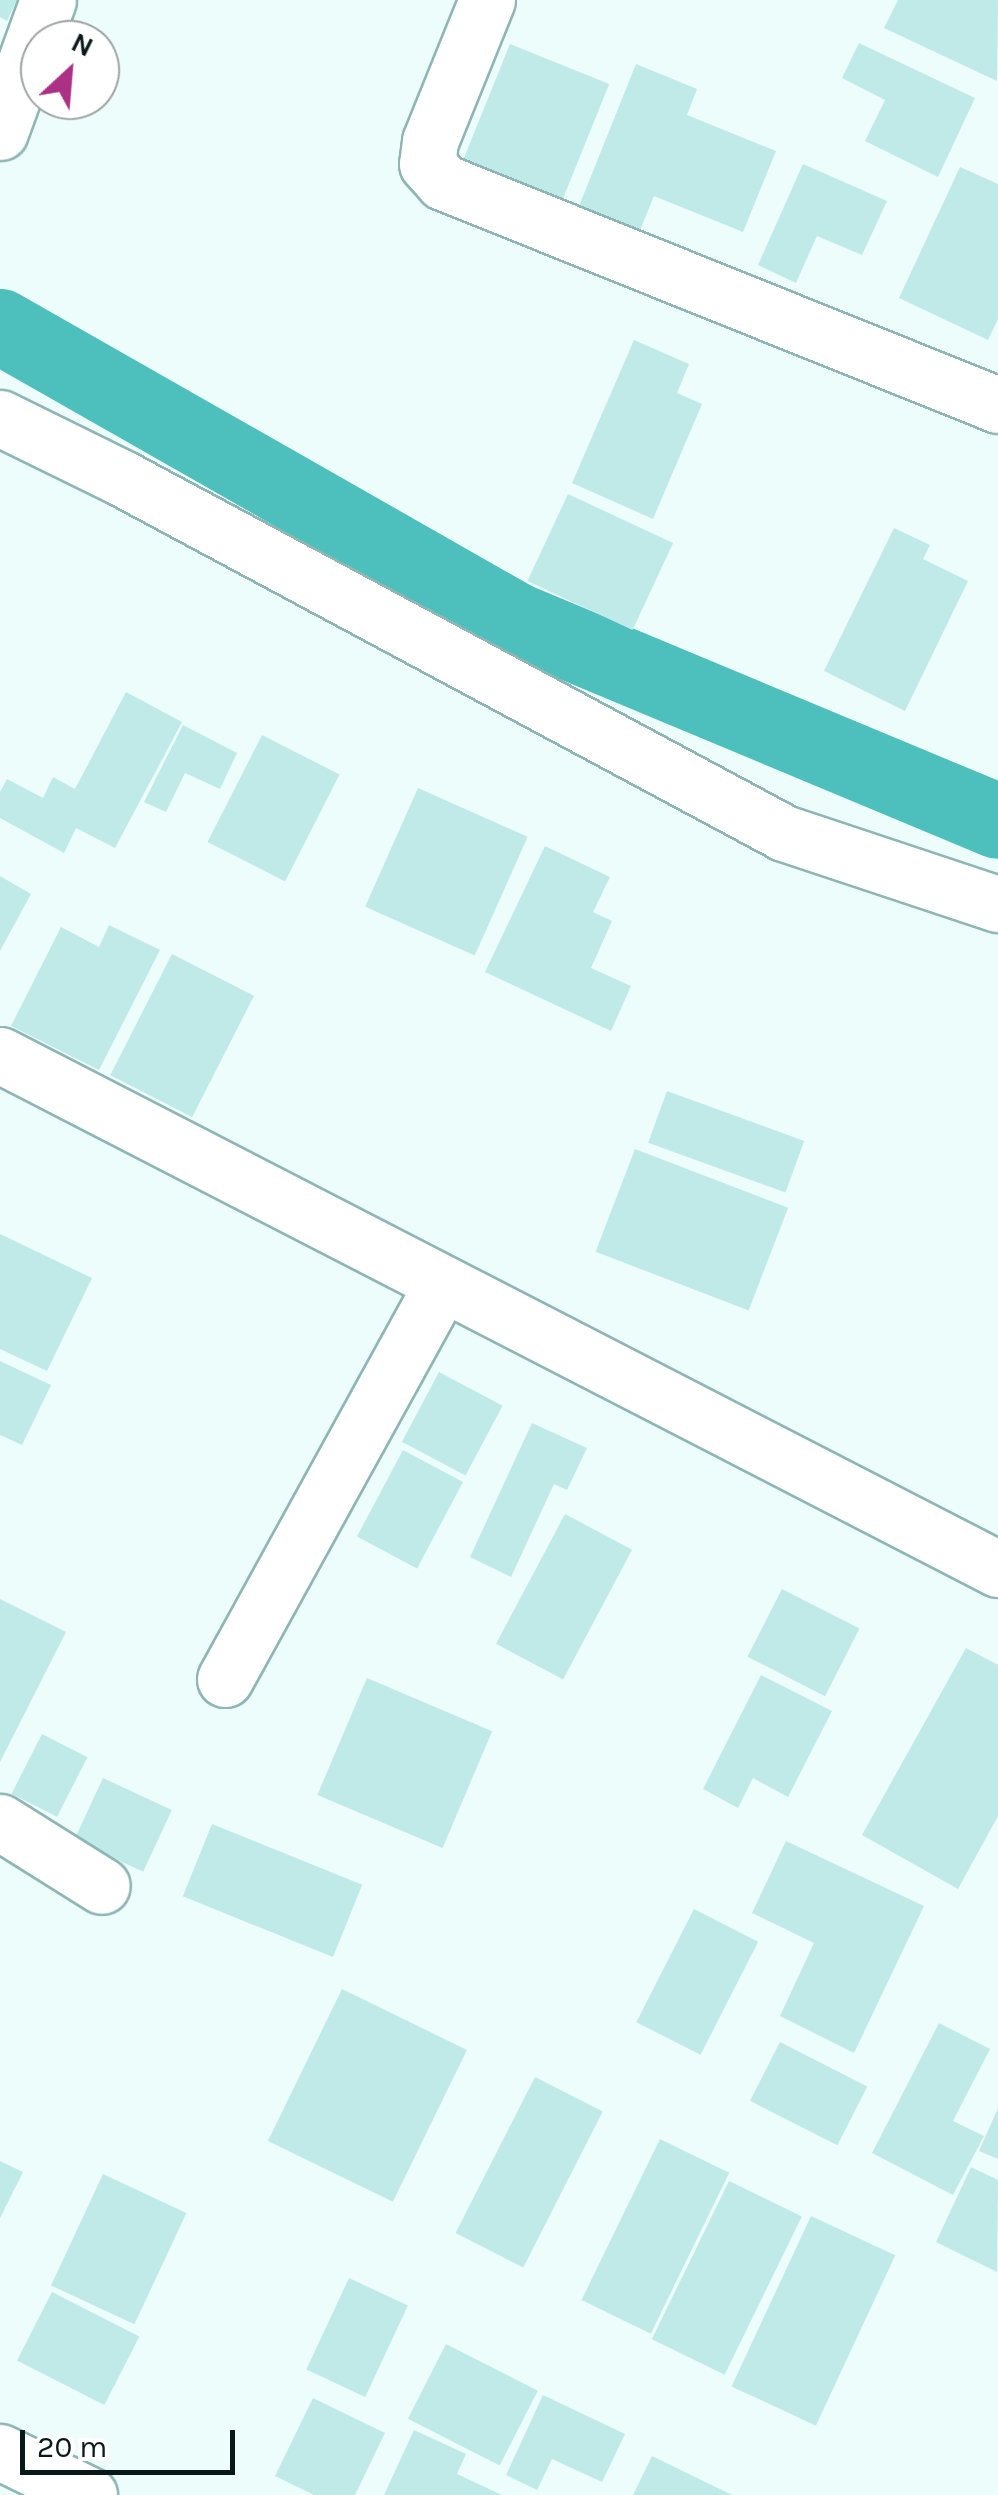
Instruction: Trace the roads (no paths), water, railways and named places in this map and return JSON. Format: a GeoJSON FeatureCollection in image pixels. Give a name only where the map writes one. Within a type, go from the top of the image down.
{"type":"FeatureCollection","features":[{"type":"Feature","properties":{"kind":"street"},"geometry":{"type":"LineString","coordinates":[[0,132],[48,0]]}},
{"type":"Feature","properties":{"kind":"street"},"geometry":{"type":"LineString","coordinates":[[486,0],[430,141],[427,164],[443,182],[998,404]]}},
{"type":"Feature","properties":{"kind":"street"},"geometry":{"type":"LineString","coordinates":[[0,418],[122,478],[784,833],[998,904]]}},
{"type":"Feature","properties":{"kind":"street"},"geometry":{"type":"LineString","coordinates":[[0,1055],[240,1176],[441,1286],[998,1569]]}},
{"type":"Feature","properties":{"kind":"street"},"geometry":{"type":"LineString","coordinates":[[225,1680],[441,1286]]}},
{"type":"Feature","properties":{"kind":"street"},"geometry":{"type":"LineString","coordinates":[[0,1822],[102,1886]]}},
{"type":"Feature","properties":{"kind":"street"},"geometry":{"type":"LineString","coordinates":[[0,2452],[89,2495]]}},
{"type":"Feature","properties":{"kind":"waterway"},"geometry":{"type":"LineString","coordinates":[[0,326],[514,619],[998,821]]}}]}
